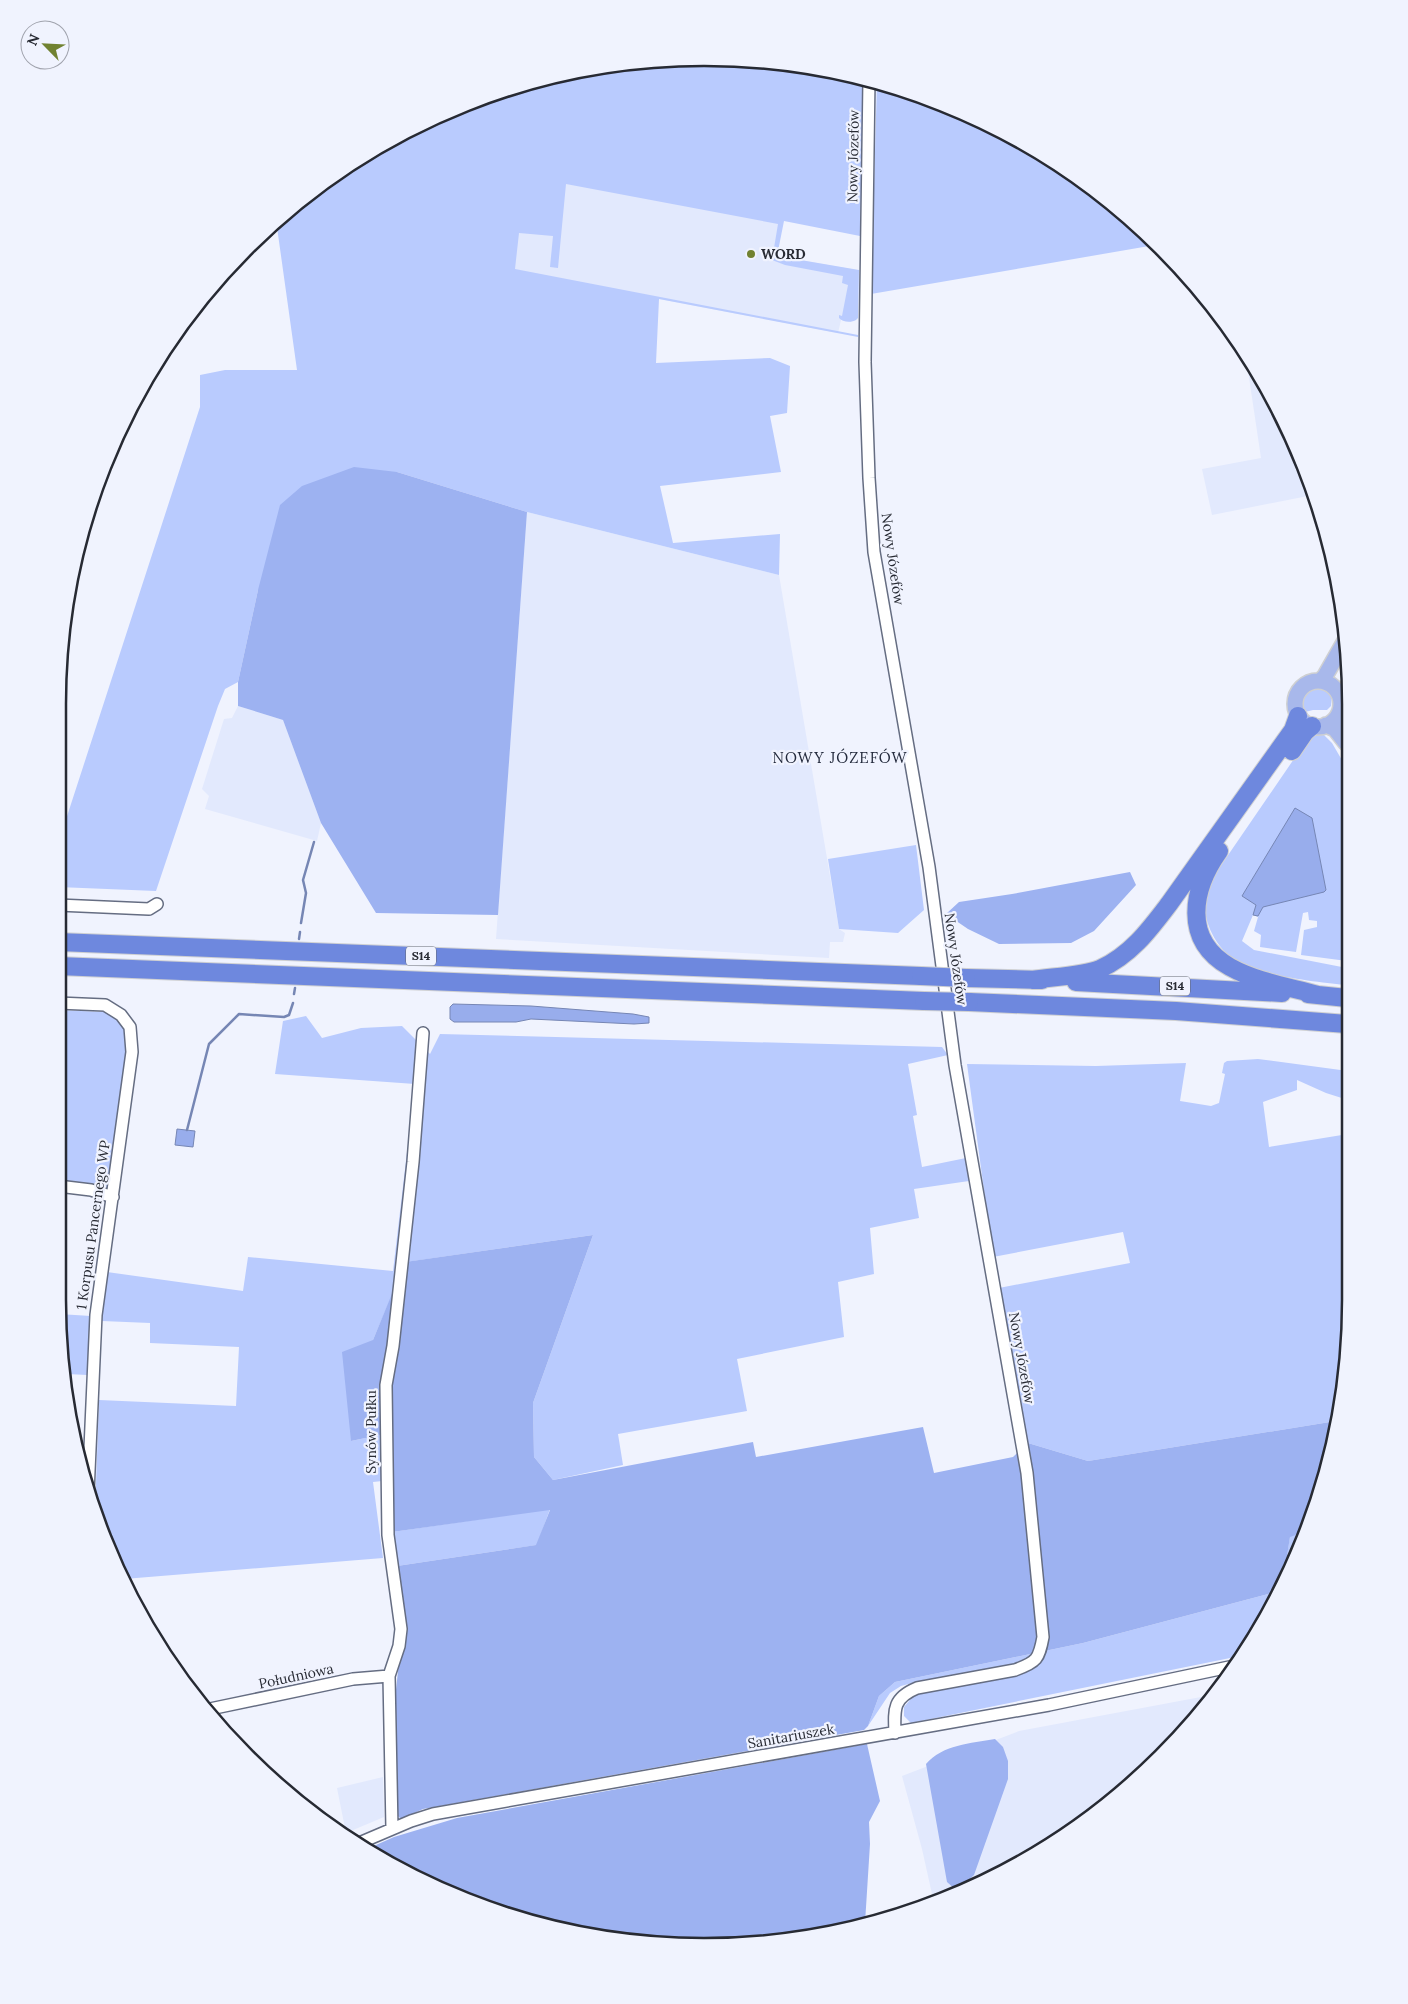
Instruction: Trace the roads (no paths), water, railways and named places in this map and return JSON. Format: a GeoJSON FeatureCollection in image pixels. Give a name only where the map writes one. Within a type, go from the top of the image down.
{"type":"FeatureCollection","features":[{"type":"Feature","properties":{"kind":"highway"},"geometry":{"type":"LineString","coordinates":[[1032,980],[1099,970],[1132,949],[1169,904],[1293,730],[1312,722]]}},
{"type":"Feature","properties":{"kind":"highway"},"geometry":{"type":"LineString","coordinates":[[1312,722],[1216,855],[1198,893],[1196,908],[1200,932],[1207,946],[1230,967],[1244,974],[1318,995]]}},
{"type":"Feature","properties":{"kind":"highway","name":"S14"},"geometry":{"type":"LineString","coordinates":[[66,942],[1032,980],[1342,997]]}},
{"type":"Feature","properties":{"kind":"highway","name":"S14"},"geometry":{"type":"LineString","coordinates":[[66,966],[1176,1011],[1342,1024]]}},
{"type":"Feature","properties":{"kind":"main road"},"geometry":{"type":"LineString","coordinates":[[1320,681],[1339,652]]}},
{"type":"Feature","properties":{"kind":"main road"},"geometry":{"type":"LineString","coordinates":[[1334,688],[1340,669]]}},
{"type":"Feature","properties":{"kind":"main road"},"geometry":{"type":"LineString","coordinates":[[1312,722],[1331,723],[1342,719],[1340,699],[1334,688],[1328,683],[1320,681],[1307,684],[1297,694],[1296,709],[1312,722],[1335,729],[1342,738]]}},
{"type":"Feature","properties":{"kind":"street","name":"Nowy Józefów"},"geometry":{"type":"LineString","coordinates":[[870,88],[865,354],[869,478],[874,552],[929,867],[956,1065],[1027,1473],[1043,1637],[1040,1654],[1029,1665],[1015,1670],[917,1688],[905,1693],[897,1702],[894,1714],[895,1733]]}},
{"type":"Feature","properties":{"kind":"street"},"geometry":{"type":"LineString","coordinates":[[66,905],[149,909],[157,904]]}},
{"type":"Feature","properties":{"kind":"street","name":"1 Korpusu Pancernego WP"},"geometry":{"type":"LineString","coordinates":[[66,1003],[106,1005],[121,1015],[130,1027],[132,1052],[96,1315],[89,1469]]}},
{"type":"Feature","properties":{"kind":"street","name":"Synów Pułku"},"geometry":{"type":"LineString","coordinates":[[392,1829],[388,1676],[400,1646],[401,1629],[388,1535],[386,1385],[393,1346],[413,1162],[423,1033]]}},
{"type":"Feature","properties":{"kind":"street"},"geometry":{"type":"LineString","coordinates":[[66,1187],[91,1190],[113,1197]]}},
{"type":"Feature","properties":{"kind":"street","name":"Sanitariuszek"},"geometry":{"type":"LineString","coordinates":[[366,1840],[433,1814],[1049,1705],[1224,1668]]}},
{"type":"Feature","properties":{"kind":"street","name":"Południowa"},"geometry":{"type":"LineString","coordinates":[[215,1708],[353,1679],[388,1676]]}},
{"type":"Feature","properties":{"kind":"waterway"},"geometry":{"type":"LineString","coordinates":[[301,923],[306,893],[303,880],[314,842]]}},
{"type":"Feature","properties":{"kind":"waterway"},"geometry":{"type":"LineString","coordinates":[[299,939],[300,932]]}},
{"type":"Feature","properties":{"kind":"waterway"},"geometry":{"type":"LineString","coordinates":[[294,994],[295,988]]}},
{"type":"Feature","properties":{"kind":"waterway"},"geometry":{"type":"LineString","coordinates":[[187,1130],[209,1044],[239,1014],[284,1017],[289,1015],[293,1003]]}},
{"type":"Feature","properties":{"kind":"place","name":"WORD"},"geometry":{"type":"Point","coordinates":[751,254]}},
{"type":"Feature","properties":{"kind":"district","name":"NOWY JÓZEFÓW"},"geometry":{"type":"Point","coordinates":[840,758]}}]}
